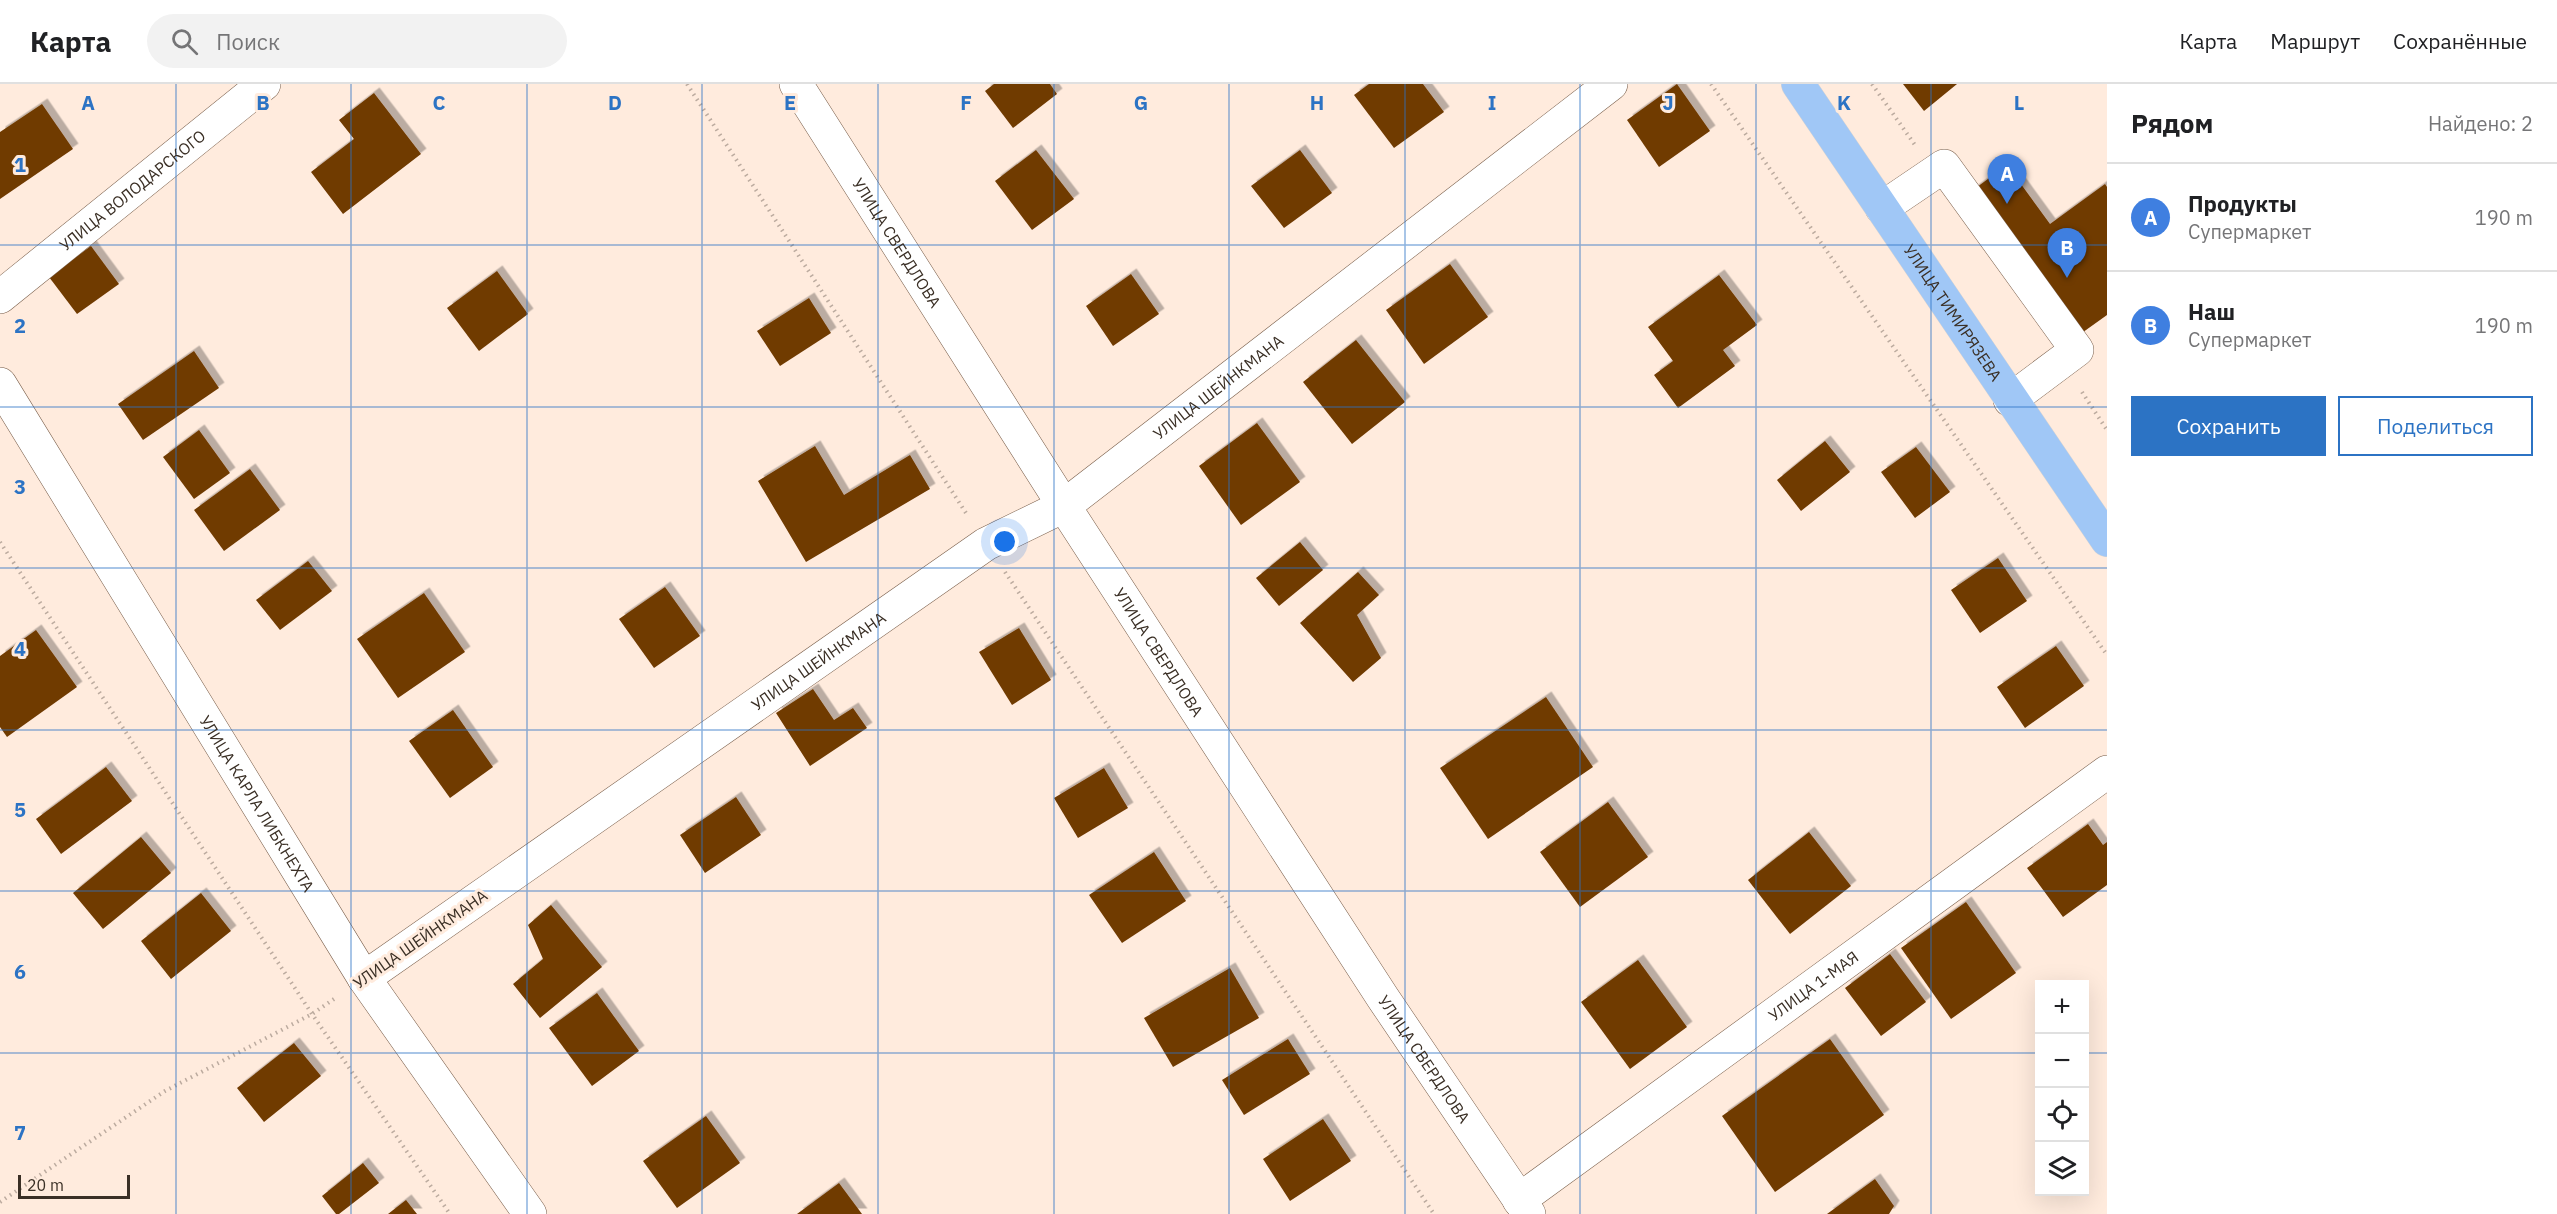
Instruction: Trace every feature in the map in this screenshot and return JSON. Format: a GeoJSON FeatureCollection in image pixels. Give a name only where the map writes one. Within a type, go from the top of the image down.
{"type":"FeatureCollection","features":[{"type":"Feature","properties":{"kind":"main road","name":"УЛИЦА ТИМИРЯЗЕВА"},"geometry":{"type":"LineString","coordinates":[[1798,84],[2107,540]]}},
{"type":"Feature","properties":{"kind":"street","name":"УЛИЦА ВОЛОДАРСКОГО"},"geometry":{"type":"LineString","coordinates":[[0,297],[264,84]]}},
{"type":"Feature","properties":{"kind":"street","name":"УЛИЦА СВЕРДЛОВА"},"geometry":{"type":"LineString","coordinates":[[796,84],[1064,506],[1376,988],[1524,1207]]}},
{"type":"Feature","properties":{"kind":"street","name":"УЛИЦА ШЕЙНКМАНА"},"geometry":{"type":"LineString","coordinates":[[364,978],[986,544],[1064,506],[1611,84]]}},
{"type":"Feature","properties":{"kind":"street"},"geometry":{"type":"LineString","coordinates":[[1882,208],[1944,166],[2077,350],[2010,400]]}},
{"type":"Feature","properties":{"kind":"street","name":"УЛИЦА КАРЛА ЛИБКНЕХТА"},"geometry":{"type":"LineString","coordinates":[[0,384],[364,978],[530,1214]]}},
{"type":"Feature","properties":{"kind":"street","name":"УЛИЦА 1-МАЯ"},"geometry":{"type":"LineString","coordinates":[[1524,1207],[2107,772]]}},
{"type":"Feature","properties":{"kind":"path"},"geometry":{"type":"LineString","coordinates":[[687,84],[986,544],[1434,1214]]}},
{"type":"Feature","properties":{"kind":"path"},"geometry":{"type":"LineString","coordinates":[[1711,84],[2107,655]]}},
{"type":"Feature","properties":{"kind":"path"},"geometry":{"type":"LineString","coordinates":[[0,542],[312,1014],[450,1214]]}},
{"type":"Feature","properties":{"kind":"path","name":"УЛИЦА ШЕЙНКМАНА"},"geometry":{"type":"LineString","coordinates":[[0,1202],[165,1091],[312,1014],[364,978]]}},
{"type":"Feature","properties":{"kind":"building"},"geometry":{"type":"Polygon","coordinates":[[[994,84],[1050,84],[1057,94],[1013,128],[985,91],[994,84]]]}},
{"type":"Feature","properties":{"kind":"building"},"geometry":{"type":"Polygon","coordinates":[[[1369,84],[1423,84],[1444,112],[1394,148],[1354,95],[1369,84]]]}},
{"type":"Feature","properties":{"kind":"building"},"geometry":{"type":"Polygon","coordinates":[[[1677,84],[1710,131],[1659,167],[1627,120],[1677,84]]]}},
{"type":"Feature","properties":{"kind":"building"},"geometry":{"type":"Polygon","coordinates":[[[1903,84],[1957,84],[1924,111],[1903,84]]]}},
{"type":"Feature","properties":{"kind":"building"},"geometry":{"type":"Polygon","coordinates":[[[374,93],[421,154],[343,214],[311,172],[354,139],[339,120],[374,93]]]}},
{"type":"Feature","properties":{"kind":"building"},"geometry":{"type":"Polygon","coordinates":[[[42,104],[73,149],[0,199],[0,132],[42,104]]]}},
{"type":"Feature","properties":{"kind":"building"},"geometry":{"type":"Polygon","coordinates":[[[1036,150],[1074,199],[1032,230],[995,181],[1036,150]]]}},
{"type":"Feature","properties":{"kind":"building"},"geometry":{"type":"Polygon","coordinates":[[[1300,150],[1332,193],[1284,228],[1251,186],[1300,150]]]}},
{"type":"Feature","properties":{"kind":"building"},"geometry":{"type":"Polygon","coordinates":[[[2007,165],[2050,224],[2105,184],[2107,187],[2107,315],[2079,335],[1973,190],[2007,165]]]}},
{"type":"Feature","properties":{"kind":"building"},"geometry":{"type":"Polygon","coordinates":[[[91,246],[119,284],[77,314],[49,277],[91,246]]]}},
{"type":"Feature","properties":{"kind":"building"},"geometry":{"type":"Polygon","coordinates":[[[1450,264],[1488,317],[1424,364],[1386,310],[1450,264]]]}},
{"type":"Feature","properties":{"kind":"building"},"geometry":{"type":"Polygon","coordinates":[[[497,271],[528,314],[479,351],[447,308],[497,271]]]}},
{"type":"Feature","properties":{"kind":"building"},"geometry":{"type":"Polygon","coordinates":[[[1131,274],[1159,314],[1113,346],[1086,306],[1131,274]]]}},
{"type":"Feature","properties":{"kind":"building"},"geometry":{"type":"Polygon","coordinates":[[[1719,275],[1757,325],[1723,350],[1735,366],[1678,408],[1654,375],[1673,361],[1648,327],[1719,275]]]}},
{"type":"Feature","properties":{"kind":"building"},"geometry":{"type":"Polygon","coordinates":[[[809,298],[831,333],[780,366],[757,331],[809,298]]]}},
{"type":"Feature","properties":{"kind":"building"},"geometry":{"type":"Polygon","coordinates":[[[1356,340],[1405,402],[1352,444],[1303,382],[1356,340]]]}},
{"type":"Feature","properties":{"kind":"building"},"geometry":{"type":"Polygon","coordinates":[[[194,351],[219,388],[143,440],[118,404],[194,351]]]}},
{"type":"Feature","properties":{"kind":"building"},"geometry":{"type":"Polygon","coordinates":[[[1257,423],[1300,482],[1241,525],[1199,466],[1257,423]]]}},
{"type":"Feature","properties":{"kind":"building"},"geometry":{"type":"Polygon","coordinates":[[[199,430],[230,473],[194,499],[163,457],[199,430]]]}},
{"type":"Feature","properties":{"kind":"building"},"geometry":{"type":"Polygon","coordinates":[[[1825,441],[1850,472],[1801,511],[1777,480],[1825,441]]]}},
{"type":"Feature","properties":{"kind":"building"},"geometry":{"type":"Polygon","coordinates":[[[815,446],[844,495],[910,455],[930,489],[806,562],[758,481],[815,446]]]}},
{"type":"Feature","properties":{"kind":"building"},"geometry":{"type":"Polygon","coordinates":[[[1916,447],[1950,492],[1915,518],[1881,472],[1916,447]]]}},
{"type":"Feature","properties":{"kind":"building"},"geometry":{"type":"Polygon","coordinates":[[[250,469],[280,510],[224,551],[194,510],[250,469]]]}},
{"type":"Feature","properties":{"kind":"building"},"geometry":{"type":"Polygon","coordinates":[[[1300,542],[1323,570],[1279,606],[1256,578],[1300,542]]]}},
{"type":"Feature","properties":{"kind":"building"},"geometry":{"type":"Polygon","coordinates":[[[1998,558],[2027,601],[1980,633],[1951,590],[1998,558]]]}},
{"type":"Feature","properties":{"kind":"building"},"geometry":{"type":"Polygon","coordinates":[[[308,561],[332,591],[280,630],[256,600],[308,561]]]}},
{"type":"Feature","properties":{"kind":"building"},"geometry":{"type":"Polygon","coordinates":[[[1358,572],[1379,595],[1357,615],[1381,658],[1353,682],[1300,623],[1358,572]]]}},
{"type":"Feature","properties":{"kind":"building"},"geometry":{"type":"Polygon","coordinates":[[[665,587],[700,636],[654,668],[619,619],[665,587]]]}},
{"type":"Feature","properties":{"kind":"building"},"geometry":{"type":"Polygon","coordinates":[[[424,593],[465,652],[398,698],[357,639],[424,593]]]}},
{"type":"Feature","properties":{"kind":"building"},"geometry":{"type":"Polygon","coordinates":[[[1019,628],[1051,680],[1012,705],[979,652],[1019,628]]]}},
{"type":"Feature","properties":{"kind":"building"},"geometry":{"type":"Polygon","coordinates":[[[36,630],[77,687],[7,737],[0,727],[0,656],[36,630]]]}},
{"type":"Feature","properties":{"kind":"building"},"geometry":{"type":"Polygon","coordinates":[[[2056,646],[2084,686],[2025,728],[1997,687],[2056,646]]]}},
{"type":"Feature","properties":{"kind":"building"},"geometry":{"type":"Polygon","coordinates":[[[813,689],[834,720],[853,708],[867,728],[810,766],[776,713],[813,689]]]}},
{"type":"Feature","properties":{"kind":"building"},"geometry":{"type":"Polygon","coordinates":[[[1546,697],[1593,767],[1488,839],[1440,768],[1546,697]]]}},
{"type":"Feature","properties":{"kind":"building"},"geometry":{"type":"Polygon","coordinates":[[[453,710],[493,767],[450,798],[409,741],[453,710]]]}},
{"type":"Feature","properties":{"kind":"building"},"geometry":{"type":"Polygon","coordinates":[[[106,767],[132,801],[61,854],[36,819],[106,767]]]}},
{"type":"Feature","properties":{"kind":"building"},"geometry":{"type":"Polygon","coordinates":[[[1104,768],[1128,808],[1078,838],[1054,798],[1104,768]]]}},
{"type":"Feature","properties":{"kind":"building"},"geometry":{"type":"Polygon","coordinates":[[[736,797],[761,835],[705,873],[680,835],[736,797]]]}},
{"type":"Feature","properties":{"kind":"building"},"geometry":{"type":"Polygon","coordinates":[[[1608,802],[1648,857],[1580,907],[1540,852],[1608,802]]]}},
{"type":"Feature","properties":{"kind":"building"},"geometry":{"type":"Polygon","coordinates":[[[2088,824],[2103,845],[2107,842],[2107,885],[2063,917],[2027,868],[2088,824]]]}},
{"type":"Feature","properties":{"kind":"building"},"geometry":{"type":"Polygon","coordinates":[[[1809,832],[1851,886],[1790,934],[1748,880],[1809,832]]]}},
{"type":"Feature","properties":{"kind":"building"},"geometry":{"type":"Polygon","coordinates":[[[141,837],[171,873],[103,929],[73,893],[141,837]]]}},
{"type":"Feature","properties":{"kind":"building"},"geometry":{"type":"Polygon","coordinates":[[[1154,852],[1186,901],[1122,943],[1089,895],[1154,852]]]}},
{"type":"Feature","properties":{"kind":"building"},"geometry":{"type":"Polygon","coordinates":[[[201,893],[231,931],[171,979],[141,941],[201,893]]]}},
{"type":"Feature","properties":{"kind":"building"},"geometry":{"type":"Polygon","coordinates":[[[1966,902],[2016,973],[1951,1019],[1901,948],[1966,902]]]}},
{"type":"Feature","properties":{"kind":"building"},"geometry":{"type":"Polygon","coordinates":[[[551,905],[602,967],[540,1018],[513,984],[543,959],[528,925],[551,905]]]}},
{"type":"Feature","properties":{"kind":"building"},"geometry":{"type":"Polygon","coordinates":[[[1890,954],[1926,1002],[1881,1036],[1845,988],[1890,954]]]}},
{"type":"Feature","properties":{"kind":"building"},"geometry":{"type":"Polygon","coordinates":[[[1638,960],[1687,1027],[1630,1069],[1581,1002],[1638,960]]]}},
{"type":"Feature","properties":{"kind":"building"},"geometry":{"type":"Polygon","coordinates":[[[1230,968],[1259,1018],[1173,1067],[1144,1018],[1230,968]]]}},
{"type":"Feature","properties":{"kind":"building"},"geometry":{"type":"Polygon","coordinates":[[[597,993],[639,1051],[592,1086],[549,1028],[597,993]]]}},
{"type":"Feature","properties":{"kind":"building"},"geometry":{"type":"Polygon","coordinates":[[[1288,1039],[1310,1074],[1244,1115],[1222,1080],[1288,1039]]]}},
{"type":"Feature","properties":{"kind":"building"},"geometry":{"type":"Polygon","coordinates":[[[1830,1039],[1884,1115],[1775,1192],[1722,1116],[1830,1039]]]}},
{"type":"Feature","properties":{"kind":"building"},"geometry":{"type":"Polygon","coordinates":[[[294,1043],[321,1076],[264,1122],[237,1088],[294,1043]]]}},
{"type":"Feature","properties":{"kind":"building"},"geometry":{"type":"Polygon","coordinates":[[[706,1116],[740,1163],[677,1208],[643,1161],[706,1116]]]}},
{"type":"Feature","properties":{"kind":"building"},"geometry":{"type":"Polygon","coordinates":[[[1323,1119],[1351,1161],[1290,1201],[1263,1159],[1323,1119]]]}},
{"type":"Feature","properties":{"kind":"building"},"geometry":{"type":"Polygon","coordinates":[[[363,1163],[379,1183],[336,1214],[322,1196],[363,1163]]]}},
{"type":"Feature","properties":{"kind":"building"},"geometry":{"type":"Polygon","coordinates":[[[1875,1179],[1894,1206],[1889,1214],[1827,1214],[1875,1179]]]}},
{"type":"Feature","properties":{"kind":"building"},"geometry":{"type":"Polygon","coordinates":[[[839,1183],[862,1214],[797,1214],[839,1183]]]}},
{"type":"Feature","properties":{"kind":"building"},"geometry":{"type":"Polygon","coordinates":[[[406,1200],[417,1214],[388,1214],[406,1200]]]}},
{"type":"Feature","properties":{"kind":"place","name":"Продукты"},"geometry":{"type":"Point","coordinates":[2007,204]}},
{"type":"Feature","properties":{"kind":"place","name":"Наш"},"geometry":{"type":"Point","coordinates":[2067,278]}}]}
